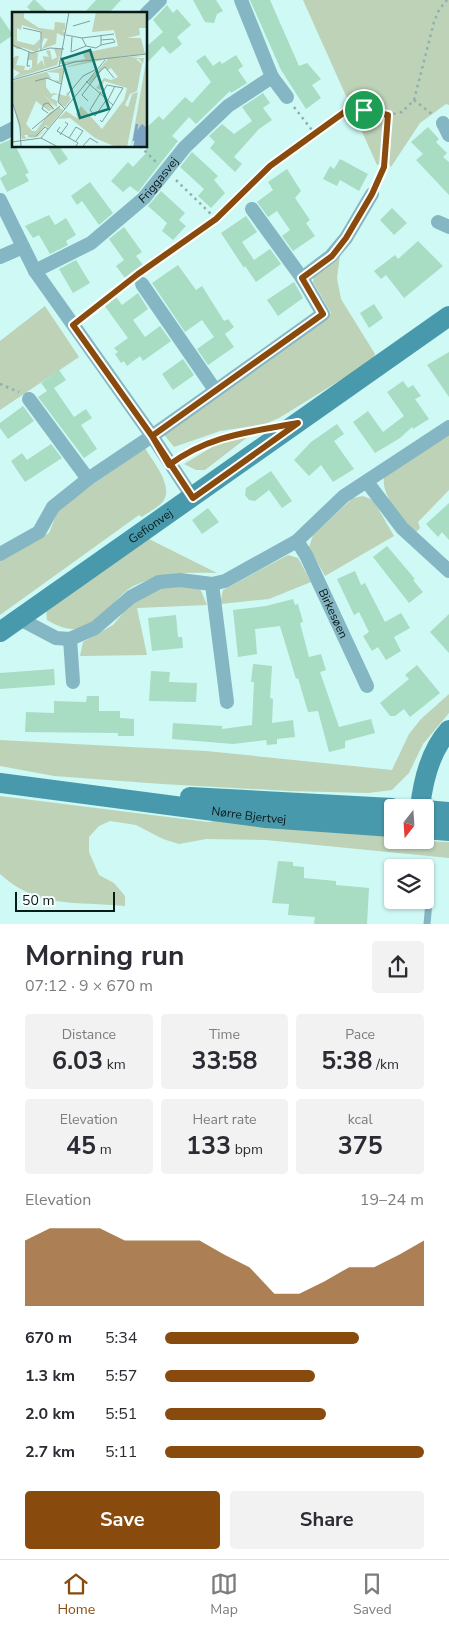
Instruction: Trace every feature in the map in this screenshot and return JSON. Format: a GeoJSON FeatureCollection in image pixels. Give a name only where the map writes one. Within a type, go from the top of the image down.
{"type":"FeatureCollection","features":[{"type":"Feature","properties":{"kind":"main road","name":"Gefionvej"},"geometry":{"type":"LineString","coordinates":[[0,632],[20,620],[449,316]]}},
{"type":"Feature","properties":{"kind":"main road"},"geometry":{"type":"LineString","coordinates":[[421,799],[423,780],[439,742],[449,730]]}},
{"type":"Feature","properties":{"kind":"main road","name":"Nørre Bjertvej"},"geometry":{"type":"LineString","coordinates":[[0,783],[266,818],[384,826]]}},
{"type":"Feature","properties":{"kind":"main road","name":"Nørre Bjertvej"},"geometry":{"type":"LineString","coordinates":[[106,796],[134,794],[384,808]]}},
{"type":"Feature","properties":{"kind":"main road"},"geometry":{"type":"LineString","coordinates":[[434,811],[449,812]]}},
{"type":"Feature","properties":{"kind":"main road"},"geometry":{"type":"LineString","coordinates":[[434,830],[449,831]]}},
{"type":"Feature","properties":{"kind":"street"},"geometry":{"type":"LineString","coordinates":[[148,12],[160,0]]}},
{"type":"Feature","properties":{"kind":"street"},"geometry":{"type":"LineString","coordinates":[[241,0],[272,76],[287,97]]}},
{"type":"Feature","properties":{"kind":"street","name":"Friggasvej"},"geometry":{"type":"LineString","coordinates":[[35,272],[91,243],[144,198],[184,147],[228,106],[272,76]]}},
{"type":"Feature","properties":{"kind":"street"},"geometry":{"type":"LineString","coordinates":[[0,135],[12,129]]}},
{"type":"Feature","properties":{"kind":"street"},"geometry":{"type":"LineString","coordinates":[[302,278],[332,256],[346,238],[372,194]]}},
{"type":"Feature","properties":{"kind":"street"},"geometry":{"type":"LineString","coordinates":[[0,200],[35,272],[152,436],[169,465],[193,498]]}},
{"type":"Feature","properties":{"kind":"street"},"geometry":{"type":"LineString","coordinates":[[0,554],[39,532],[53,507],[88,479],[152,436],[323,314],[302,278],[252,209]]}},
{"type":"Feature","properties":{"kind":"street"},"geometry":{"type":"LineString","coordinates":[[0,257],[23,247]]}},
{"type":"Feature","properties":{"kind":"street"},"geometry":{"type":"LineString","coordinates":[[137,279],[215,390]]}},
{"type":"Feature","properties":{"kind":"street"},"geometry":{"type":"LineString","coordinates":[[29,399],[88,479]]}},
{"type":"Feature","properties":{"kind":"street"},"geometry":{"type":"LineString","coordinates":[[20,620],[56,638],[70,639],[95,628],[130,597],[159,582],[194,580],[212,584],[225,581],[297,541],[344,496],[449,427]]}},
{"type":"Feature","properties":{"kind":"street"},"geometry":{"type":"LineString","coordinates":[[367,482],[402,528],[449,571]]}},
{"type":"Feature","properties":{"kind":"street","name":"Birkesøen"},"geometry":{"type":"LineString","coordinates":[[297,541],[306,555],[367,686]]}},
{"type":"Feature","properties":{"kind":"street"},"geometry":{"type":"LineString","coordinates":[[212,584],[227,702]]}},
{"type":"Feature","properties":{"kind":"street"},"geometry":{"type":"LineString","coordinates":[[70,639],[73,682]]}},
{"type":"Feature","properties":{"kind":"lane"},"geometry":{"type":"LineString","coordinates":[[169,465],[188,451],[218,438],[298,423]]}},
{"type":"Feature","properties":{"kind":"lane"},"geometry":{"type":"LineString","coordinates":[[427,924],[429,909]]}},
{"type":"Feature","properties":{"kind":"path"},"geometry":{"type":"LineString","coordinates":[[73,325],[216,219],[270,166],[346,111],[355,109],[388,115],[402,112],[414,100],[434,22],[439,10],[448,0]]}},
{"type":"Feature","properties":{"kind":"path"},"geometry":{"type":"LineString","coordinates":[[287,97],[314,134]]}},
{"type":"Feature","properties":{"kind":"path"},"geometry":{"type":"LineString","coordinates":[[414,100],[446,129]]}},
{"type":"Feature","properties":{"kind":"path"},"geometry":{"type":"LineString","coordinates":[[372,194],[384,167],[388,115]]}},
{"type":"Feature","properties":{"kind":"path"},"geometry":{"type":"LineString","coordinates":[[142,148],[216,219]]}},
{"type":"Feature","properties":{"kind":"path"},"geometry":{"type":"LineString","coordinates":[[0,384],[29,399]]}},
{"type":"Feature","properties":{"kind":"green space"},"geometry":{"type":"Polygon","coordinates":[[[303,0],[449,0],[449,105],[446,104],[420,123],[391,167],[385,156],[384,162],[377,165],[303,0]]]}},
{"type":"Feature","properties":{"kind":"green space"},"geometry":{"type":"Polygon","coordinates":[[[340,256],[337,278],[341,299],[375,354],[373,360],[279,418],[265,424],[220,431],[174,447],[162,432],[331,313],[313,282],[314,274],[340,256]]]}},
{"type":"Feature","properties":{"kind":"green space"},"geometry":{"type":"Polygon","coordinates":[[[45,306],[79,357],[0,410],[0,341],[45,306]]]}},
{"type":"Feature","properties":{"kind":"green space"},"geometry":{"type":"Polygon","coordinates":[[[449,433],[449,490],[418,522],[420,528],[416,532],[389,500],[384,477],[449,433]]]}},
{"type":"Feature","properties":{"kind":"green space"},"geometry":{"type":"Polygon","coordinates":[[[249,436],[205,470],[196,470],[184,464],[222,441],[249,436]]]}},
{"type":"Feature","properties":{"kind":"green space"},"geometry":{"type":"Polygon","coordinates":[[[145,448],[164,480],[166,494],[162,503],[142,517],[139,515],[0,615],[0,560],[49,533],[59,508],[145,448]]]}},
{"type":"Feature","properties":{"kind":"green space"},"geometry":{"type":"Polygon","coordinates":[[[363,496],[373,500],[394,536],[325,576],[309,547],[313,535],[353,498],[363,496]]]}},
{"type":"Feature","properties":{"kind":"green space"},"geometry":{"type":"Polygon","coordinates":[[[149,539],[217,573],[164,575],[141,583],[130,588],[103,615],[85,627],[74,629],[62,627],[47,620],[46,609],[149,539]]]}},
{"type":"Feature","properties":{"kind":"green space"},"geometry":{"type":"Polygon","coordinates":[[[288,555],[298,558],[311,582],[269,599],[220,604],[223,590],[288,555]]]}},
{"type":"Feature","properties":{"kind":"green space"},"geometry":{"type":"Polygon","coordinates":[[[169,585],[199,586],[207,605],[137,608],[147,655],[80,656],[83,642],[113,625],[129,606],[148,593],[169,585]]]}},
{"type":"Feature","properties":{"kind":"green space"},"geometry":{"type":"Polygon","coordinates":[[[449,694],[449,713],[423,744],[409,773],[392,790],[368,793],[289,791],[162,784],[54,776],[0,766],[0,740],[206,751],[392,770],[409,734],[421,719],[449,694]]]}},
{"type":"Feature","properties":{"kind":"green space"},"geometry":{"type":"Polygon","coordinates":[[[0,796],[208,822],[227,819],[384,835],[384,849],[434,849],[434,841],[449,842],[449,858],[266,840],[206,839],[179,844],[163,839],[136,825],[110,821],[99,826],[89,837],[89,852],[99,875],[114,883],[125,896],[125,906],[74,903],[44,898],[14,885],[0,874],[0,796]]]}},
{"type":"Feature","properties":{"kind":"building"},"geometry":{"type":"Polygon","coordinates":[[[35,0],[48,12],[32,12],[27,7],[35,0]]]}},
{"type":"Feature","properties":{"kind":"building"},"geometry":{"type":"Polygon","coordinates":[[[96,0],[121,0],[110,12],[85,12],[96,0]]]}},
{"type":"Feature","properties":{"kind":"building"},"geometry":{"type":"Polygon","coordinates":[[[193,0],[216,0],[223,11],[217,14],[214,23],[205,22],[193,0]]]}},
{"type":"Feature","properties":{"kind":"building"},"geometry":{"type":"Polygon","coordinates":[[[250,0],[270,0],[299,66],[307,63],[321,79],[312,85],[321,98],[306,109],[281,70],[250,0]]]}},
{"type":"Feature","properties":{"kind":"building"},"geometry":{"type":"Polygon","coordinates":[[[167,5],[173,13],[177,9],[191,25],[177,37],[182,44],[170,54],[163,46],[148,62],[148,45],[163,32],[153,20],[167,5]]]}},
{"type":"Feature","properties":{"kind":"building"},"geometry":{"type":"Polygon","coordinates":[[[0,16],[12,36],[0,44],[0,16]]]}},
{"type":"Feature","properties":{"kind":"building"},"geometry":{"type":"Polygon","coordinates":[[[205,55],[213,66],[220,61],[222,64],[236,55],[243,66],[238,70],[247,83],[231,93],[230,91],[196,124],[189,117],[172,136],[178,141],[138,192],[130,186],[123,192],[111,181],[128,162],[133,167],[146,153],[146,148],[148,148],[148,126],[159,116],[163,120],[185,97],[192,103],[211,82],[196,61],[205,55]]]}},
{"type":"Feature","properties":{"kind":"building"},"geometry":{"type":"Polygon","coordinates":[[[263,93],[270,103],[263,108],[272,120],[259,129],[234,157],[242,164],[235,172],[210,148],[215,142],[209,136],[222,124],[234,134],[252,121],[242,107],[263,93]]]}},
{"type":"Feature","properties":{"kind":"building"},"geometry":{"type":"Polygon","coordinates":[[[428,127],[439,139],[436,142],[447,153],[443,157],[449,162],[449,195],[416,160],[423,154],[411,142],[428,127]]]}},
{"type":"Feature","properties":{"kind":"building"},"geometry":{"type":"Polygon","coordinates":[[[12,139],[12,148],[16,148],[29,173],[25,174],[29,181],[7,192],[0,178],[7,174],[0,160],[0,144],[12,139]]]}},
{"type":"Feature","properties":{"kind":"building"},"geometry":{"type":"Polygon","coordinates":[[[48,148],[60,148],[68,159],[59,165],[48,148]]]}},
{"type":"Feature","properties":{"kind":"building"},"geometry":{"type":"Polygon","coordinates":[[[192,152],[218,176],[214,180],[225,193],[211,208],[198,196],[204,189],[180,167],[192,152]]]}},
{"type":"Feature","properties":{"kind":"building"},"geometry":{"type":"Polygon","coordinates":[[[340,159],[368,174],[359,191],[340,180],[337,186],[323,179],[330,166],[334,169],[340,159]]]}},
{"type":"Feature","properties":{"kind":"building"},"geometry":{"type":"Polygon","coordinates":[[[287,169],[301,191],[295,198],[310,220],[306,223],[315,236],[293,251],[282,236],[290,230],[277,211],[268,217],[257,202],[273,190],[268,182],[287,169]]]}},
{"type":"Feature","properties":{"kind":"building"},"geometry":{"type":"Polygon","coordinates":[[[90,182],[113,213],[99,225],[82,201],[77,205],[71,196],[90,182]]]}},
{"type":"Feature","properties":{"kind":"building"},"geometry":{"type":"Polygon","coordinates":[[[161,191],[185,213],[179,220],[186,226],[173,240],[162,231],[167,223],[148,206],[161,191]]]}},
{"type":"Feature","properties":{"kind":"building"},"geometry":{"type":"Polygon","coordinates":[[[392,208],[407,223],[394,235],[380,220],[392,208]]]}},
{"type":"Feature","properties":{"kind":"building"},"geometry":{"type":"Polygon","coordinates":[[[49,215],[55,225],[66,218],[76,235],[66,241],[68,245],[50,254],[39,235],[33,238],[25,226],[49,215]]]}},
{"type":"Feature","properties":{"kind":"building"},"geometry":{"type":"Polygon","coordinates":[[[246,216],[257,232],[242,242],[254,260],[270,249],[281,264],[256,282],[245,266],[244,268],[221,233],[246,216]]]}},
{"type":"Feature","properties":{"kind":"building"},"geometry":{"type":"Polygon","coordinates":[[[124,227],[142,252],[136,256],[143,265],[125,278],[116,266],[124,260],[109,239],[124,227]]]}},
{"type":"Feature","properties":{"kind":"building"},"geometry":{"type":"Polygon","coordinates":[[[418,241],[443,266],[404,298],[386,275],[381,279],[374,271],[395,255],[398,259],[418,241]]]}},
{"type":"Feature","properties":{"kind":"building"},"geometry":{"type":"Polygon","coordinates":[[[76,260],[90,283],[73,293],[59,269],[76,260]]]}},
{"type":"Feature","properties":{"kind":"building"},"geometry":{"type":"Polygon","coordinates":[[[178,265],[196,290],[202,286],[224,321],[228,319],[234,327],[225,334],[234,347],[208,365],[197,349],[214,337],[202,320],[185,332],[152,283],[178,265]]]}},
{"type":"Feature","properties":{"kind":"building"},"geometry":{"type":"Polygon","coordinates":[[[294,282],[303,298],[278,316],[267,300],[294,282]]]}},
{"type":"Feature","properties":{"kind":"building"},"geometry":{"type":"Polygon","coordinates":[[[138,293],[148,309],[133,320],[145,337],[160,326],[171,341],[143,361],[140,356],[127,366],[124,361],[121,363],[115,354],[118,352],[114,348],[128,338],[104,305],[116,297],[122,305],[138,293]]]}},
{"type":"Feature","properties":{"kind":"building"},"geometry":{"type":"Polygon","coordinates":[[[374,304],[383,318],[369,328],[360,313],[374,304]]]}},
{"type":"Feature","properties":{"kind":"building"},"geometry":{"type":"Polygon","coordinates":[[[449,352],[449,397],[427,365],[449,352]]]}},
{"type":"Feature","properties":{"kind":"building"},"geometry":{"type":"Polygon","coordinates":[[[183,359],[194,375],[173,390],[162,374],[183,359]]]}},
{"type":"Feature","properties":{"kind":"building"},"geometry":{"type":"Polygon","coordinates":[[[59,370],[66,380],[54,388],[74,417],[86,409],[92,418],[81,425],[97,449],[84,458],[38,397],[47,391],[41,383],[59,370]]]}},
{"type":"Feature","properties":{"kind":"building"},"geometry":{"type":"Polygon","coordinates":[[[403,381],[408,388],[413,385],[421,396],[415,399],[429,419],[413,429],[412,427],[400,438],[375,453],[353,422],[368,411],[383,432],[404,416],[387,392],[403,381]]]}},
{"type":"Feature","properties":{"kind":"building"},"geometry":{"type":"Polygon","coordinates":[[[23,406],[34,421],[8,439],[0,428],[0,423],[23,406]]]}},
{"type":"Feature","properties":{"kind":"building"},"geometry":{"type":"Polygon","coordinates":[[[337,424],[344,434],[334,441],[354,469],[333,482],[321,465],[309,476],[294,460],[311,442],[337,424]]]}},
{"type":"Feature","properties":{"kind":"building"},"geometry":{"type":"Polygon","coordinates":[[[51,444],[62,458],[25,482],[11,461],[22,453],[27,460],[51,444]]]}},
{"type":"Feature","properties":{"kind":"building"},"geometry":{"type":"Polygon","coordinates":[[[271,471],[292,501],[282,508],[269,490],[255,501],[249,500],[245,495],[246,488],[271,471]]]}},
{"type":"Feature","properties":{"kind":"building"},"geometry":{"type":"Polygon","coordinates":[[[449,503],[449,540],[442,532],[438,537],[426,524],[449,503]]]}},
{"type":"Feature","properties":{"kind":"building"},"geometry":{"type":"Polygon","coordinates":[[[208,508],[219,522],[202,534],[192,520],[208,508]]]}},
{"type":"Feature","properties":{"kind":"building"},"geometry":{"type":"Polygon","coordinates":[[[387,546],[415,579],[413,580],[423,592],[409,603],[373,557],[387,546]]]}},
{"type":"Feature","properties":{"kind":"building"},"geometry":{"type":"Polygon","coordinates":[[[355,571],[361,585],[365,583],[385,622],[401,613],[410,628],[394,637],[401,651],[386,660],[378,647],[372,651],[363,636],[369,632],[359,612],[354,615],[337,579],[355,571]]]}},
{"type":"Feature","properties":{"kind":"building"},"geometry":{"type":"Polygon","coordinates":[[[293,599],[295,605],[298,604],[303,622],[300,623],[309,657],[321,654],[326,670],[320,672],[339,727],[371,719],[375,733],[345,741],[345,748],[329,752],[318,711],[308,712],[280,626],[255,629],[257,654],[238,657],[233,610],[266,606],[293,599]]]}},
{"type":"Feature","properties":{"kind":"building"},"geometry":{"type":"Polygon","coordinates":[[[449,614],[449,653],[430,632],[449,614]]]}},
{"type":"Feature","properties":{"kind":"building"},"geometry":{"type":"Polygon","coordinates":[[[176,615],[178,637],[182,637],[183,648],[152,651],[148,618],[176,615]]]}},
{"type":"Feature","properties":{"kind":"building"},"geometry":{"type":"Polygon","coordinates":[[[253,664],[272,666],[270,698],[273,699],[272,723],[293,720],[295,737],[277,739],[277,744],[267,745],[266,740],[233,744],[172,739],[173,723],[222,726],[222,729],[252,725],[254,682],[251,682],[253,664]]]}},
{"type":"Feature","properties":{"kind":"building"},"geometry":{"type":"Polygon","coordinates":[[[417,665],[440,693],[410,717],[404,709],[395,716],[390,716],[380,703],[409,679],[405,675],[417,665]]]}},
{"type":"Feature","properties":{"kind":"building"},"geometry":{"type":"Polygon","coordinates":[[[54,669],[55,685],[0,689],[0,673],[54,669]]]}},
{"type":"Feature","properties":{"kind":"building"},"geometry":{"type":"Polygon","coordinates":[[[151,671],[170,672],[169,682],[197,683],[196,702],[149,701],[151,671]]]}},
{"type":"Feature","properties":{"kind":"building"},"geometry":{"type":"Polygon","coordinates":[[[87,696],[99,696],[99,711],[120,711],[120,718],[134,719],[134,736],[118,736],[118,733],[25,732],[26,712],[54,713],[54,701],[86,702],[87,696]]]}},
{"type":"Feature","properties":{"kind":"building"},"geometry":{"type":"Polygon","coordinates":[[[278,861],[293,862],[293,866],[304,867],[304,878],[336,881],[336,885],[369,888],[367,924],[314,924],[315,917],[288,915],[289,904],[272,903],[278,861]]]}},
{"type":"Feature","properties":{"kind":"route"},"geometry":{"type":"LineString","coordinates":[[364,110],[346,111],[270,166],[216,219],[138,274],[73,325],[152,436],[169,465],[188,451],[218,438],[298,423],[193,498],[169,465],[152,436],[323,314],[302,278],[332,256],[346,238],[372,194],[384,167],[388,115],[364,110]]}}]}
